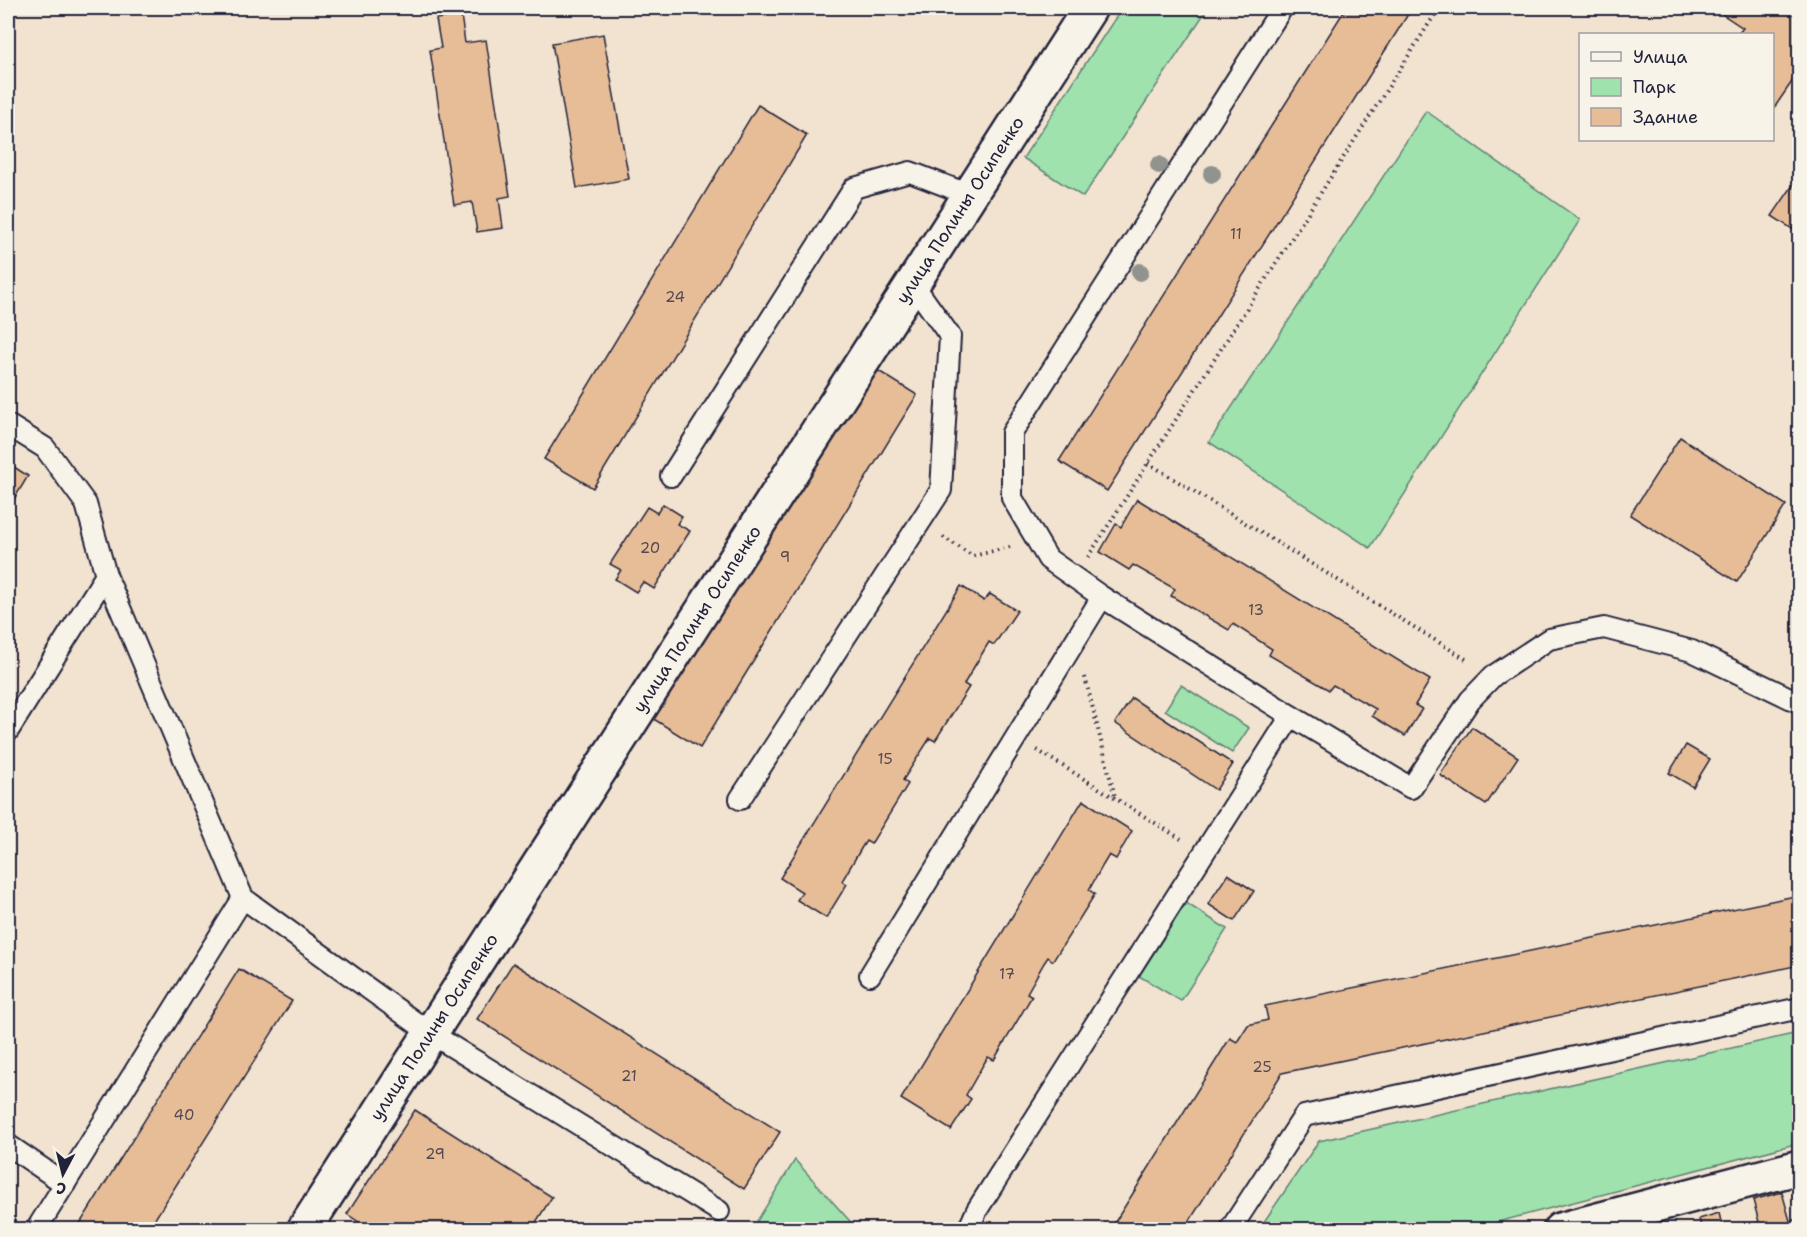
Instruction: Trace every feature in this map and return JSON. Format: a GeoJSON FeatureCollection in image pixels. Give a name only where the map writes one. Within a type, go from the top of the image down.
{"type":"FeatureCollection","features":[{"type":"Feature","properties":{"kind":"street","name":"улица Полины Осипенко"},"geometry":{"type":"LineString","coordinates":[[303,1230],[1090,8]]}},
{"type":"Feature","properties":{"kind":"street"},"geometry":{"type":"LineString","coordinates":[[1560,1230],[1800,1167]]}},
{"type":"Feature","properties":{"kind":"lane"},"geometry":{"type":"LineString","coordinates":[[1282,8],[1012,433],[1012,498],[1048,559],[1101,597],[1411,788],[1470,700],[1493,676],[1549,639],[1604,628],[1692,651],[1800,703]]}},
{"type":"Feature","properties":{"kind":"lane"},"geometry":{"type":"LineString","coordinates":[[671,476],[854,188],[910,172],[969,195]]}},
{"type":"Feature","properties":{"kind":"lane"},"geometry":{"type":"LineString","coordinates":[[740,799],[941,490],[950,336],[913,284]]}},
{"type":"Feature","properties":{"kind":"lane"},"geometry":{"type":"LineString","coordinates":[[8,425],[45,448],[86,504],[106,575],[243,898],[430,1033],[719,1211]]}},
{"type":"Feature","properties":{"kind":"lane"},"geometry":{"type":"LineString","coordinates":[[8,731],[106,575]]}},
{"type":"Feature","properties":{"kind":"lane"},"geometry":{"type":"LineString","coordinates":[[870,975],[1101,597]]}},
{"type":"Feature","properties":{"kind":"lane"},"geometry":{"type":"LineString","coordinates":[[968,1230],[976,1210],[1291,716]]}},
{"type":"Feature","properties":{"kind":"lane"},"geometry":{"type":"LineString","coordinates":[[36,1230],[243,898]]}},
{"type":"Feature","properties":{"kind":"lane"},"geometry":{"type":"LineString","coordinates":[[1230,1230],[1304,1116],[1800,1008]]}},
{"type":"Feature","properties":{"kind":"lane"},"geometry":{"type":"LineString","coordinates":[[8,1145],[65,1184]]}},
{"type":"Feature","properties":{"kind":"path"},"geometry":{"type":"LineString","coordinates":[[1075,578],[1439,8]]}},
{"type":"Feature","properties":{"kind":"path"},"geometry":{"type":"LineString","coordinates":[[1148,463],[1493,676]]}},
{"type":"Feature","properties":{"kind":"path"},"geometry":{"type":"LineString","coordinates":[[919,523],[973,556],[1036,540]]}},
{"type":"Feature","properties":{"kind":"path"},"geometry":{"type":"LineString","coordinates":[[1075,640],[1115,798]]}},
{"type":"Feature","properties":{"kind":"path"},"geometry":{"type":"LineString","coordinates":[[1016,737],[1204,853]]}},
{"type":"Feature","properties":{"kind":"green space"},"geometry":{"type":"Polygon","coordinates":[[[1122,8],[1208,8],[1083,197],[1023,158],[1122,8]]]}},
{"type":"Feature","properties":{"kind":"green space"},"geometry":{"type":"Polygon","coordinates":[[[1426,111],[1580,220],[1370,548],[1209,442],[1426,111]]]}},
{"type":"Feature","properties":{"kind":"green space"},"geometry":{"type":"Polygon","coordinates":[[[1181,685],[1249,728],[1232,753],[1165,710],[1181,685]]]}},
{"type":"Feature","properties":{"kind":"green space"},"geometry":{"type":"Polygon","coordinates":[[[1186,903],[1227,929],[1181,1001],[1139,976],[1186,903]]]}},
{"type":"Feature","properties":{"kind":"green space"},"geometry":{"type":"Polygon","coordinates":[[[1798,1033],[1800,1041],[1799,1143],[1471,1229],[1259,1229],[1319,1141],[1798,1033]]]}},
{"type":"Feature","properties":{"kind":"green space"},"geometry":{"type":"Polygon","coordinates":[[[795,1160],[857,1229],[752,1229],[795,1160]]]}},
{"type":"Feature","properties":{"kind":"building"},"geometry":{"type":"Polygon","coordinates":[[[1346,8],[1412,8],[1107,491],[1059,461],[1346,8]]]}},
{"type":"Feature","properties":{"kind":"building"},"geometry":{"type":"Polygon","coordinates":[[[1713,8],[1800,8],[1800,70],[1774,108],[1774,33],[1739,33],[1743,28],[1713,8]]]}},
{"type":"Feature","properties":{"kind":"building"},"geometry":{"type":"Polygon","coordinates":[[[461,15],[465,43],[486,40],[510,196],[499,198],[503,228],[477,232],[472,202],[454,205],[430,50],[441,48],[436,19],[461,15]]]}},
{"type":"Feature","properties":{"kind":"building"},"geometry":{"type":"Polygon","coordinates":[[[603,34],[629,179],[577,188],[552,43],[603,34]]]}},
{"type":"Feature","properties":{"kind":"building"},"geometry":{"type":"Polygon","coordinates":[[[758,105],[807,135],[593,488],[544,459],[758,105]]]}},
{"type":"Feature","properties":{"kind":"building"},"geometry":{"type":"Polygon","coordinates":[[[1800,175],[1800,234],[1772,216],[1800,175]]]}},
{"type":"Feature","properties":{"kind":"building"},"geometry":{"type":"Polygon","coordinates":[[[869,365],[917,395],[700,748],[652,718],[869,365]]]}},
{"type":"Feature","properties":{"kind":"building"},"geometry":{"type":"Polygon","coordinates":[[[1680,437],[1786,505],[1737,582],[1630,515],[1680,437]]]}},
{"type":"Feature","properties":{"kind":"building"},"geometry":{"type":"Polygon","coordinates":[[[8,463],[28,476],[8,509],[8,463]]]}},
{"type":"Feature","properties":{"kind":"building"},"geometry":{"type":"Polygon","coordinates":[[[1137,499],[1430,680],[1415,705],[1422,709],[1405,736],[1372,716],[1376,709],[1333,685],[1329,690],[1269,655],[1272,649],[1233,624],[1229,630],[1171,596],[1175,589],[1133,565],[1129,570],[1100,552],[1116,524],[1121,527],[1137,499]]]}},
{"type":"Feature","properties":{"kind":"building"},"geometry":{"type":"Polygon","coordinates":[[[663,504],[682,516],[677,524],[690,531],[654,589],[643,582],[636,592],[615,579],[621,570],[610,564],[647,507],[657,513],[663,504]]]}},
{"type":"Feature","properties":{"kind":"building"},"geometry":{"type":"Polygon","coordinates":[[[961,586],[984,601],[990,594],[1017,611],[994,645],[989,642],[964,684],[969,687],[935,741],[930,738],[903,780],[908,784],[871,844],[866,841],[862,847],[842,881],[847,884],[826,918],[797,900],[802,892],[780,878],[961,586]]]}},
{"type":"Feature","properties":{"kind":"building"},"geometry":{"type":"Polygon","coordinates":[[[1132,698],[1233,764],[1216,790],[1115,723],[1132,698]]]}},
{"type":"Feature","properties":{"kind":"building"},"geometry":{"type":"Polygon","coordinates":[[[1472,727],[1518,757],[1486,805],[1440,775],[1472,727]]]}},
{"type":"Feature","properties":{"kind":"building"},"geometry":{"type":"Polygon","coordinates":[[[1686,745],[1710,759],[1693,787],[1669,773],[1686,745]]]}},
{"type":"Feature","properties":{"kind":"building"},"geometry":{"type":"Polygon","coordinates":[[[1083,800],[1132,831],[1116,859],[1109,855],[1089,890],[1095,894],[1053,961],[1048,957],[1044,963],[1027,993],[1032,996],[994,1060],[988,1057],[983,1065],[966,1095],[971,1099],[951,1130],[901,1099],[1083,800]]]}},
{"type":"Feature","properties":{"kind":"building"},"geometry":{"type":"Polygon","coordinates":[[[1228,874],[1254,891],[1234,921],[1208,904],[1228,874]]]}},
{"type":"Feature","properties":{"kind":"building"},"geometry":{"type":"Polygon","coordinates":[[[1800,895],[1800,965],[1282,1073],[1184,1230],[1110,1230],[1230,1038],[1237,1042],[1248,1025],[1268,1020],[1265,1006],[1800,895]]]}},
{"type":"Feature","properties":{"kind":"building"},"geometry":{"type":"Polygon","coordinates":[[[513,963],[780,1132],[744,1189],[477,1019],[513,963]]]}},
{"type":"Feature","properties":{"kind":"building"},"geometry":{"type":"Polygon","coordinates":[[[239,969],[292,1001],[148,1230],[76,1230],[239,969]]]}},
{"type":"Feature","properties":{"kind":"building"},"geometry":{"type":"Polygon","coordinates":[[[415,1110],[552,1197],[531,1230],[371,1230],[347,1214],[415,1110]]]}},
{"type":"Feature","properties":{"kind":"building"},"geometry":{"type":"Polygon","coordinates":[[[1782,1192],[1790,1221],[1800,1218],[1800,1230],[1747,1230],[1746,1225],[1759,1222],[1753,1200],[1782,1192]]]}},
{"type":"Feature","properties":{"kind":"building"},"geometry":{"type":"Polygon","coordinates":[[[1719,1213],[1723,1230],[1702,1230],[1699,1219],[1719,1213]]]}}]}
